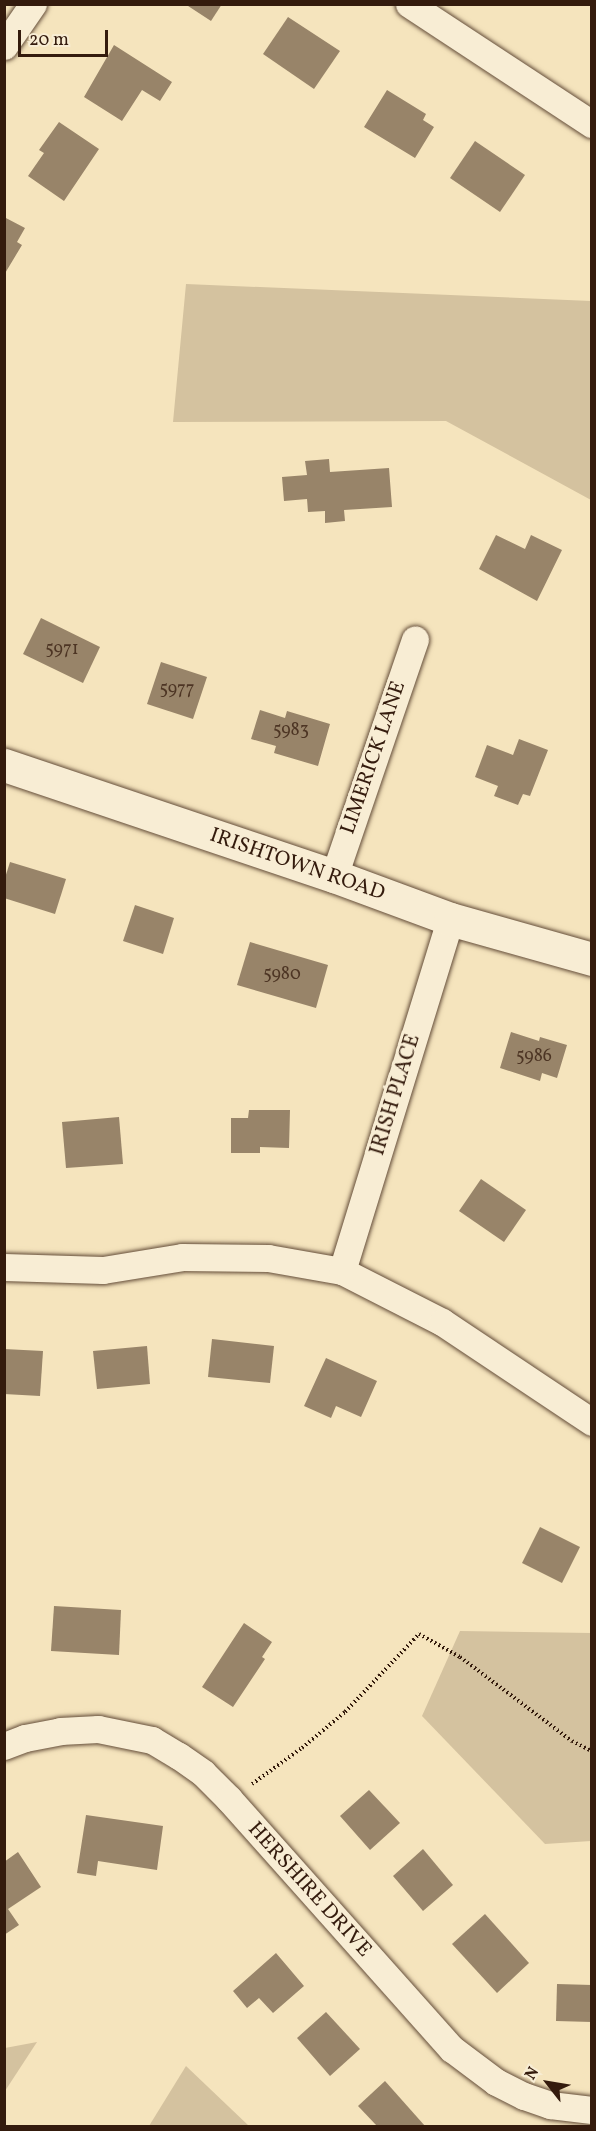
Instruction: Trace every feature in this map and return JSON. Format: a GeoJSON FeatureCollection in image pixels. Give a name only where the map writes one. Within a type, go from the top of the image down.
{"type":"FeatureCollection","features":[{"type":"Feature","properties":{"kind":"street"},"geometry":{"type":"LineString","coordinates":[[4,46],[33,4]]}},
{"type":"Feature","properties":{"kind":"street"},"geometry":{"type":"LineString","coordinates":[[409,4],[591,124]]}},
{"type":"Feature","properties":{"kind":"street","name":"LIMERICK LANE"},"geometry":{"type":"LineString","coordinates":[[334,876],[415,640]]}},
{"type":"Feature","properties":{"kind":"street","name":"IRISHTOWN ROAD"},"geometry":{"type":"LineString","coordinates":[[4,765],[334,876],[450,919],[591,959]]}},
{"type":"Feature","properties":{"kind":"street","name":"IRISH PLACE"},"geometry":{"type":"LineString","coordinates":[[342,1271],[450,919]]}},
{"type":"Feature","properties":{"kind":"street"},"geometry":{"type":"LineString","coordinates":[[4,1266],[103,1270],[182,1257],[268,1258],[342,1271],[442,1322],[591,1422]]}},
{"type":"Feature","properties":{"kind":"street","name":"HERSHIRE DRIVE"},"geometry":{"type":"LineString","coordinates":[[4,1746],[25,1738],[60,1731],[98,1729],[152,1740],[179,1756],[203,1773],[230,1800],[452,2049],[496,2082],[524,2096],[550,2105],[591,2110]]}},
{"type":"Feature","properties":{"kind":"path"},"geometry":{"type":"LineString","coordinates":[[230,1800],[330,1725],[419,1634],[460,1657],[572,1741],[591,1751]]}},
{"type":"Feature","properties":{"kind":"shaded area"},"geometry":{"type":"Polygon","coordinates":[[[186,284],[591,301],[591,500],[446,421],[173,422],[186,284]]]}},
{"type":"Feature","properties":{"kind":"shaded area"},"geometry":{"type":"Polygon","coordinates":[[[460,1631],[591,1633],[591,1841],[545,1844],[422,1716],[460,1631]]]}},
{"type":"Feature","properties":{"kind":"shaded area"},"geometry":{"type":"Polygon","coordinates":[[[37,2042],[5,2091],[5,2048],[37,2042]]]}},
{"type":"Feature","properties":{"kind":"shaded area"},"geometry":{"type":"Polygon","coordinates":[[[186,2066],[249,2126],[149,2126],[186,2066]]]}},
{"type":"Feature","properties":{"kind":"building"},"geometry":{"type":"Polygon","coordinates":[[[185,4],[222,4],[211,21],[185,4]]]}},
{"type":"Feature","properties":{"kind":"building"},"geometry":{"type":"Polygon","coordinates":[[[288,17],[340,51],[314,89],[263,54],[288,17]]]}},
{"type":"Feature","properties":{"kind":"building"},"geometry":{"type":"Polygon","coordinates":[[[114,45],[172,82],[160,101],[142,90],[122,121],[84,97],[114,45]]]}},
{"type":"Feature","properties":{"kind":"building"},"geometry":{"type":"Polygon","coordinates":[[[387,90],[426,114],[423,120],[434,127],[415,158],[364,127],[387,90]]]}},
{"type":"Feature","properties":{"kind":"building"},"geometry":{"type":"Polygon","coordinates":[[[59,122],[99,149],[64,201],[28,176],[44,153],[39,150],[59,122]]]}},
{"type":"Feature","properties":{"kind":"building"},"geometry":{"type":"Polygon","coordinates":[[[475,141],[525,175],[500,212],[450,178],[475,141]]]}},
{"type":"Feature","properties":{"kind":"building"},"geometry":{"type":"Polygon","coordinates":[[[4,217],[25,228],[17,242],[22,245],[4,275],[4,217]]]}},
{"type":"Feature","properties":{"kind":"building"},"geometry":{"type":"Polygon","coordinates":[[[329,459],[330,472],[389,468],[392,507],[344,510],[345,521],[325,523],[325,511],[308,512],[307,499],[284,501],[282,477],[307,475],[305,461],[329,459]]]}},
{"type":"Feature","properties":{"kind":"building"},"geometry":{"type":"Polygon","coordinates":[[[496,535],[525,549],[531,535],[562,550],[537,601],[479,569],[496,535]]]}},
{"type":"Feature","properties":{"kind":"building"},"geometry":{"type":"Polygon","coordinates":[[[41,618],[100,647],[83,683],[23,654],[41,618]]]}},
{"type":"Feature","properties":{"kind":"building"},"geometry":{"type":"Polygon","coordinates":[[[161,662],[207,677],[193,719],[147,704],[161,662]]]}},
{"type":"Feature","properties":{"kind":"building"},"geometry":{"type":"Polygon","coordinates":[[[260,710],[285,718],[287,711],[330,724],[318,766],[274,753],[276,746],[251,739],[260,710]]]}},
{"type":"Feature","properties":{"kind":"building"},"geometry":{"type":"Polygon","coordinates":[[[519,739],[548,750],[530,796],[523,794],[518,805],[494,796],[498,786],[475,777],[487,745],[513,755],[519,739]]]}},
{"type":"Feature","properties":{"kind":"building"},"geometry":{"type":"Polygon","coordinates":[[[10,862],[66,879],[55,914],[4,898],[4,881],[10,862]]]}},
{"type":"Feature","properties":{"kind":"building"},"geometry":{"type":"Polygon","coordinates":[[[135,905],[174,918],[163,954],[123,941],[135,905]]]}},
{"type":"Feature","properties":{"kind":"building"},"geometry":{"type":"Polygon","coordinates":[[[250,942],[328,965],[316,1008],[237,985],[250,942]]]}},
{"type":"Feature","properties":{"kind":"building"},"geometry":{"type":"Polygon","coordinates":[[[511,1032],[539,1041],[540,1037],[567,1045],[557,1078],[542,1073],[540,1081],[500,1068],[511,1032]]]}},
{"type":"Feature","properties":{"kind":"building"},"geometry":{"type":"Polygon","coordinates":[[[249,1110],[290,1110],[289,1148],[260,1147],[260,1153],[231,1153],[231,1118],[248,1118],[249,1110]]]}},
{"type":"Feature","properties":{"kind":"building"},"geometry":{"type":"Polygon","coordinates":[[[119,1117],[123,1164],[66,1168],[62,1122],[119,1117]]]}},
{"type":"Feature","properties":{"kind":"building"},"geometry":{"type":"Polygon","coordinates":[[[481,1179],[526,1210],[504,1242],[459,1211],[481,1179]]]}},
{"type":"Feature","properties":{"kind":"building"},"geometry":{"type":"Polygon","coordinates":[[[212,1339],[274,1346],[270,1383],[208,1377],[212,1339]]]}},
{"type":"Feature","properties":{"kind":"building"},"geometry":{"type":"Polygon","coordinates":[[[147,1346],[150,1384],[97,1389],[93,1351],[147,1346]]]}},
{"type":"Feature","properties":{"kind":"building"},"geometry":{"type":"Polygon","coordinates":[[[4,1349],[43,1351],[40,1396],[4,1394],[4,1349]]]}},
{"type":"Feature","properties":{"kind":"building"},"geometry":{"type":"Polygon","coordinates":[[[326,1358],[377,1381],[361,1417],[336,1406],[331,1418],[304,1406],[326,1358]]]}},
{"type":"Feature","properties":{"kind":"building"},"geometry":{"type":"Polygon","coordinates":[[[540,1527],[580,1547],[562,1583],[522,1563],[540,1527]]]}},
{"type":"Feature","properties":{"kind":"building"},"geometry":{"type":"Polygon","coordinates":[[[54,1606],[121,1610],[119,1655],[51,1651],[54,1606]]]}},
{"type":"Feature","properties":{"kind":"building"},"geometry":{"type":"Polygon","coordinates":[[[244,1623],[272,1642],[262,1657],[265,1659],[233,1707],[202,1687],[244,1623]]]}},
{"type":"Feature","properties":{"kind":"building"},"geometry":{"type":"Polygon","coordinates":[[[369,1790],[400,1823],[370,1850],[340,1816],[369,1790]]]}},
{"type":"Feature","properties":{"kind":"building"},"geometry":{"type":"Polygon","coordinates":[[[86,1815],[163,1826],[157,1870],[98,1861],[96,1876],[77,1873],[86,1815]]]}},
{"type":"Feature","properties":{"kind":"building"},"geometry":{"type":"Polygon","coordinates":[[[423,1849],[453,1885],[423,1911],[393,1876],[423,1849]]]}},
{"type":"Feature","properties":{"kind":"building"},"geometry":{"type":"Polygon","coordinates":[[[18,1852],[41,1887],[8,1909],[19,1925],[4,1935],[4,1862],[18,1852]]]}},
{"type":"Feature","properties":{"kind":"building"},"geometry":{"type":"Polygon","coordinates":[[[485,1914],[529,1963],[497,1993],[452,1944],[485,1914]]]}},
{"type":"Feature","properties":{"kind":"building"},"geometry":{"type":"Polygon","coordinates":[[[276,1953],[304,1986],[273,2013],[259,1998],[247,2008],[233,1991],[276,1953]]]}},
{"type":"Feature","properties":{"kind":"building"},"geometry":{"type":"Polygon","coordinates":[[[557,1984],[592,1985],[592,2022],[556,2021],[557,1984]]]}},
{"type":"Feature","properties":{"kind":"building"},"geometry":{"type":"Polygon","coordinates":[[[326,2012],[360,2049],[330,2076],[297,2038],[326,2012]]]}},
{"type":"Feature","properties":{"kind":"building"},"geometry":{"type":"Polygon","coordinates":[[[385,2081],[425,2126],[377,2126],[358,2106],[385,2081]]]}}]}
